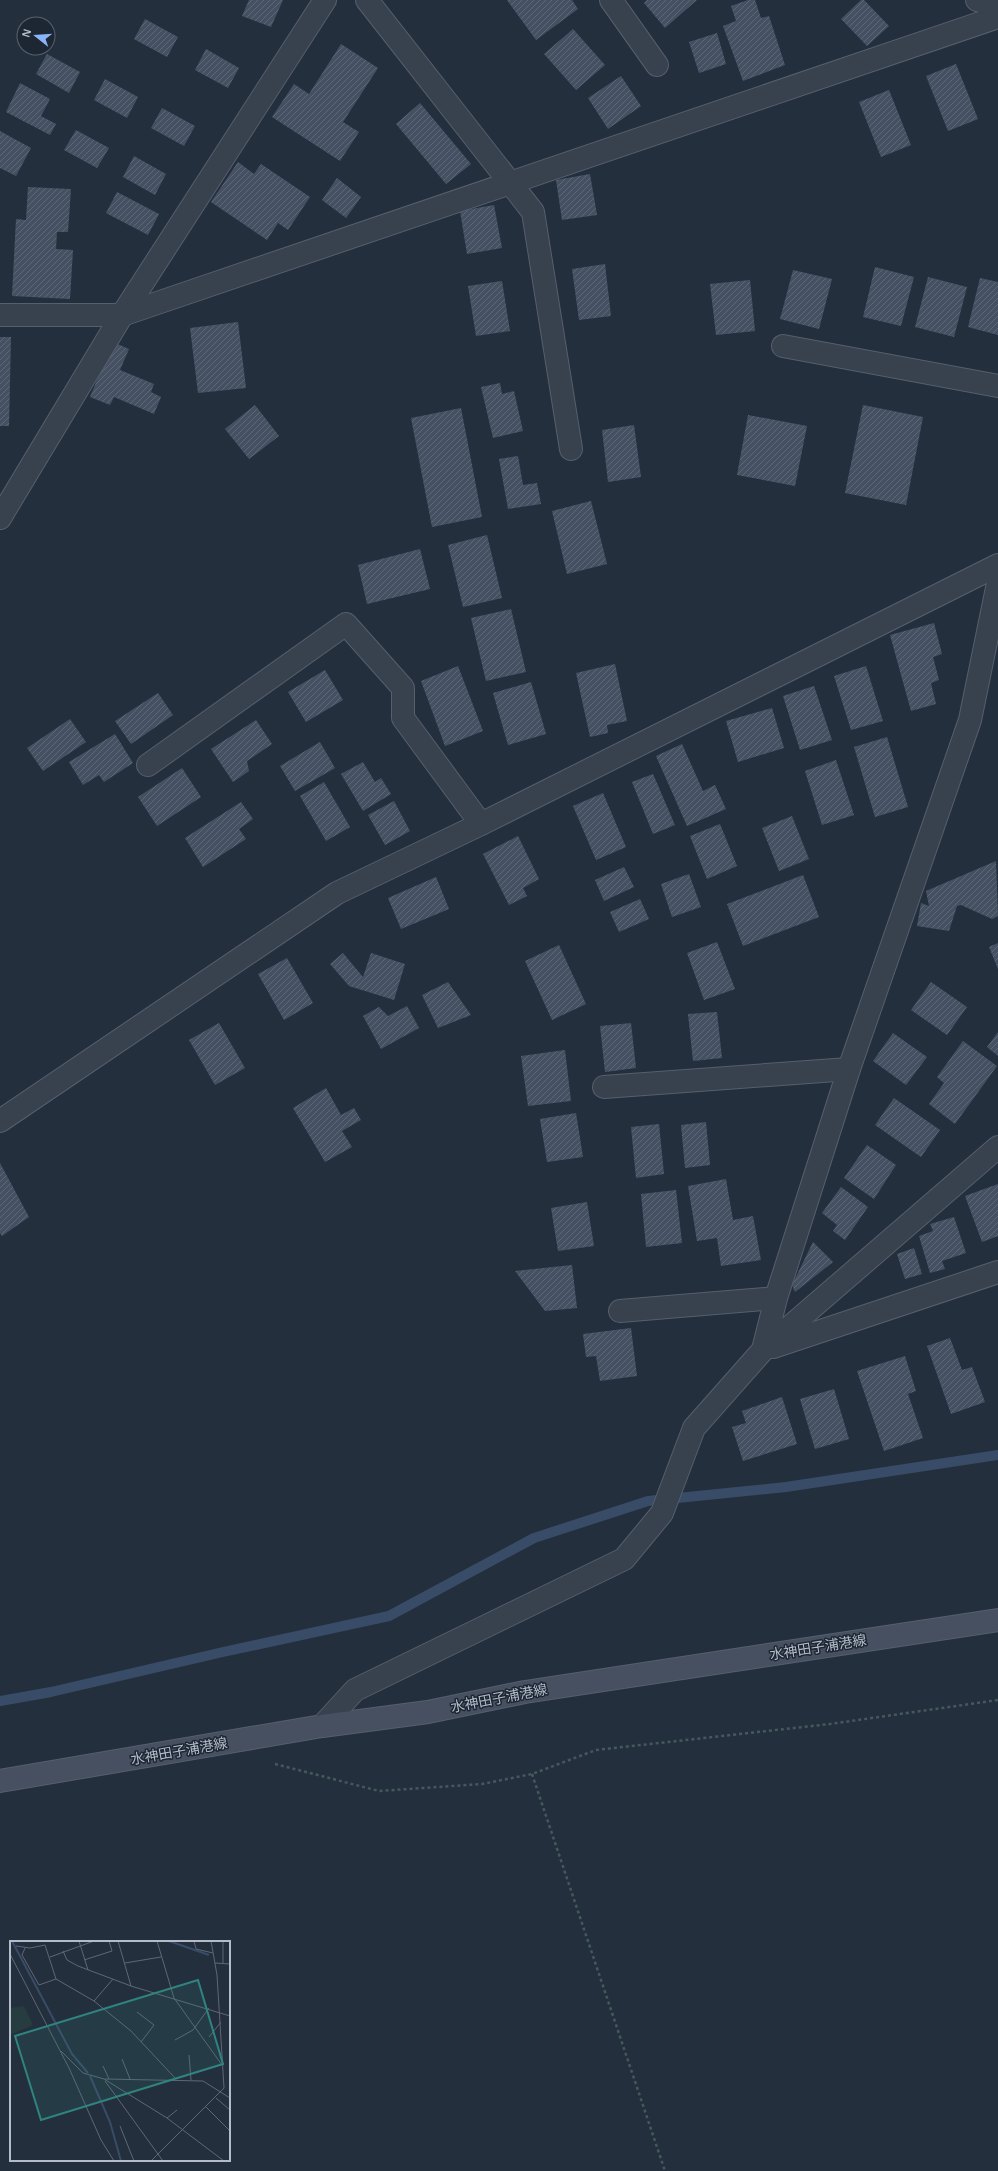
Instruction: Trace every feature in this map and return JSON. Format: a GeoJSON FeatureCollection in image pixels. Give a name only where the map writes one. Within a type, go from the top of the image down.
{"type":"FeatureCollection","features":[{"type":"Feature","properties":{"kind":"main road","name":"水神田子浦港線"},"geometry":{"type":"LineString","coordinates":[[0,1781],[322,1726],[428,1712],[533,1691],[998,1620]]}},
{"type":"Feature","properties":{"kind":"street"},"geometry":{"type":"LineString","coordinates":[[0,518],[122,315],[325,0]]}},
{"type":"Feature","properties":{"kind":"street"},"geometry":{"type":"LineString","coordinates":[[367,0],[533,212],[571,449]]}},
{"type":"Feature","properties":{"kind":"street"},"geometry":{"type":"LineString","coordinates":[[611,0],[657,65]]}},
{"type":"Feature","properties":{"kind":"street"},"geometry":{"type":"LineString","coordinates":[[978,0],[998,6]]}},
{"type":"Feature","properties":{"kind":"street"},"geometry":{"type":"LineString","coordinates":[[0,315],[122,315],[998,17]]}},
{"type":"Feature","properties":{"kind":"street"},"geometry":{"type":"LineString","coordinates":[[783,346],[998,386]]}},
{"type":"Feature","properties":{"kind":"street"},"geometry":{"type":"LineString","coordinates":[[0,1121],[337,893],[480,824],[998,565]]}},
{"type":"Feature","properties":{"kind":"street"},"geometry":{"type":"LineString","coordinates":[[763,1350],[776,1298],[848,1069],[970,720],[998,583]]}},
{"type":"Feature","properties":{"kind":"street"},"geometry":{"type":"LineString","coordinates":[[148,765],[346,624],[403,688],[403,718],[480,824]]}},
{"type":"Feature","properties":{"kind":"street"},"geometry":{"type":"LineString","coordinates":[[604,1087],[848,1069]]}},
{"type":"Feature","properties":{"kind":"street"},"geometry":{"type":"LineString","coordinates":[[322,1726],[355,1690],[624,1559],[662,1514],[694,1428],[763,1350],[998,1147]]}},
{"type":"Feature","properties":{"kind":"street"},"geometry":{"type":"LineString","coordinates":[[763,1350],[998,1272]]}},
{"type":"Feature","properties":{"kind":"street"},"geometry":{"type":"LineString","coordinates":[[620,1311],[776,1298]]}},
{"type":"Feature","properties":{"kind":"path"},"geometry":{"type":"LineString","coordinates":[[272,1763],[287,1769],[379,1791],[482,1784],[532,1774],[596,1750],[830,1724],[998,1700]]}},
{"type":"Feature","properties":{"kind":"path"},"geometry":{"type":"LineString","coordinates":[[532,1774],[665,2171]]}},
{"type":"Feature","properties":{"kind":"building"},"geometry":{"type":"Polygon","coordinates":[[[249,0],[283,0],[271,27],[242,16],[249,0]]]}},
{"type":"Feature","properties":{"kind":"building"},"geometry":{"type":"Polygon","coordinates":[[[507,0],[572,0],[578,9],[536,40],[507,0]]]}},
{"type":"Feature","properties":{"kind":"building"},"geometry":{"type":"Polygon","coordinates":[[[647,0],[697,0],[665,28],[644,3],[647,0]]]}},
{"type":"Feature","properties":{"kind":"building"},"geometry":{"type":"Polygon","coordinates":[[[748,0],[755,0],[761,18],[769,16],[785,65],[743,81],[723,26],[736,21],[731,6],[748,0]]]}},
{"type":"Feature","properties":{"kind":"building"},"geometry":{"type":"Polygon","coordinates":[[[861,0],[864,0],[889,26],[867,46],[841,19],[861,0]]]}},
{"type":"Feature","properties":{"kind":"building"},"geometry":{"type":"Polygon","coordinates":[[[145,19],[178,37],[167,57],[134,39],[145,19]]]}},
{"type":"Feature","properties":{"kind":"building"},"geometry":{"type":"Polygon","coordinates":[[[573,29],[605,65],[576,90],[544,54],[573,29]]]}},
{"type":"Feature","properties":{"kind":"building"},"geometry":{"type":"Polygon","coordinates":[[[717,33],[726,64],[699,73],[689,42],[717,33]]]}},
{"type":"Feature","properties":{"kind":"building"},"geometry":{"type":"Polygon","coordinates":[[[341,44],[378,68],[343,122],[359,132],[340,161],[272,117],[294,84],[309,94],[341,44]]]}},
{"type":"Feature","properties":{"kind":"building"},"geometry":{"type":"Polygon","coordinates":[[[206,49],[239,68],[228,88],[195,70],[206,49]]]}},
{"type":"Feature","properties":{"kind":"building"},"geometry":{"type":"Polygon","coordinates":[[[46,56],[51,56],[80,72],[69,93],[36,74],[46,56]]]}},
{"type":"Feature","properties":{"kind":"building"},"geometry":{"type":"Polygon","coordinates":[[[956,64],[978,119],[948,131],[926,76],[956,64]]]}},
{"type":"Feature","properties":{"kind":"building"},"geometry":{"type":"Polygon","coordinates":[[[621,76],[641,106],[608,129],[588,98],[621,76]]]}},
{"type":"Feature","properties":{"kind":"building"},"geometry":{"type":"Polygon","coordinates":[[[105,79],[138,97],[127,118],[94,100],[105,79]]]}},
{"type":"Feature","properties":{"kind":"building"},"geometry":{"type":"Polygon","coordinates":[[[20,83],[50,99],[41,116],[56,124],[50,135],[6,112],[20,83]]]}},
{"type":"Feature","properties":{"kind":"building"},"geometry":{"type":"Polygon","coordinates":[[[889,90],[911,145],[881,157],[859,102],[889,90]]]}},
{"type":"Feature","properties":{"kind":"building"},"geometry":{"type":"Polygon","coordinates":[[[420,103],[471,164],[446,184],[396,124],[420,103]]]}},
{"type":"Feature","properties":{"kind":"building"},"geometry":{"type":"Polygon","coordinates":[[[162,108],[195,126],[184,146],[151,128],[162,108]]]}},
{"type":"Feature","properties":{"kind":"building"},"geometry":{"type":"Polygon","coordinates":[[[76,130],[109,148],[97,168],[64,150],[76,130]]]}},
{"type":"Feature","properties":{"kind":"building"},"geometry":{"type":"Polygon","coordinates":[[[0,131],[31,148],[16,176],[0,168],[0,131]]]}},
{"type":"Feature","properties":{"kind":"building"},"geometry":{"type":"Polygon","coordinates":[[[134,156],[166,174],[155,195],[123,177],[134,156]]]}},
{"type":"Feature","properties":{"kind":"building"},"geometry":{"type":"Polygon","coordinates":[[[238,162],[254,174],[261,164],[310,197],[288,230],[278,223],[267,240],[211,202],[238,162]]]}},
{"type":"Feature","properties":{"kind":"building"},"geometry":{"type":"Polygon","coordinates":[[[590,174],[597,215],[562,220],[556,180],[590,174]]]}},
{"type":"Feature","properties":{"kind":"building"},"geometry":{"type":"Polygon","coordinates":[[[337,178],[361,197],[346,218],[322,200],[337,178]]]}},
{"type":"Feature","properties":{"kind":"building"},"geometry":{"type":"Polygon","coordinates":[[[28,187],[71,189],[68,232],[57,232],[56,249],[73,250],[70,299],[12,296],[16,219],[26,220],[28,187]]]}},
{"type":"Feature","properties":{"kind":"building"},"geometry":{"type":"Polygon","coordinates":[[[117,192],[159,214],[148,235],[106,213],[117,192]]]}},
{"type":"Feature","properties":{"kind":"building"},"geometry":{"type":"Polygon","coordinates":[[[494,205],[502,248],[467,254],[460,211],[494,205]]]}},
{"type":"Feature","properties":{"kind":"building"},"geometry":{"type":"Polygon","coordinates":[[[605,264],[611,316],[579,320],[572,269],[605,264]]]}},
{"type":"Feature","properties":{"kind":"building"},"geometry":{"type":"Polygon","coordinates":[[[875,267],[914,277],[901,326],[863,317],[875,267]]]}},
{"type":"Feature","properties":{"kind":"building"},"geometry":{"type":"Polygon","coordinates":[[[793,270],[832,279],[819,329],[780,319],[793,270]]]}},
{"type":"Feature","properties":{"kind":"building"},"geometry":{"type":"Polygon","coordinates":[[[928,277],[967,287],[954,337],[915,327],[928,277]]]}},
{"type":"Feature","properties":{"kind":"building"},"geometry":{"type":"Polygon","coordinates":[[[980,278],[998,282],[998,335],[968,327],[980,278]]]}},
{"type":"Feature","properties":{"kind":"building"},"geometry":{"type":"Polygon","coordinates":[[[750,280],[755,331],[716,335],[710,284],[750,280]]]}},
{"type":"Feature","properties":{"kind":"building"},"geometry":{"type":"Polygon","coordinates":[[[502,281],[510,331],[476,336],[468,286],[502,281]]]}},
{"type":"Feature","properties":{"kind":"building"},"geometry":{"type":"Polygon","coordinates":[[[238,322],[246,388],[198,393],[190,328],[238,322]]]}},
{"type":"Feature","properties":{"kind":"building"},"geometry":{"type":"Polygon","coordinates":[[[0,337],[11,337],[9,426],[0,426],[0,337]]]}},
{"type":"Feature","properties":{"kind":"building"},"geometry":{"type":"Polygon","coordinates":[[[113,342],[129,349],[120,370],[154,384],[151,392],[161,397],[154,414],[114,397],[110,405],[90,397],[113,342]]]}},
{"type":"Feature","properties":{"kind":"building"},"geometry":{"type":"Polygon","coordinates":[[[500,383],[502,394],[514,391],[523,431],[493,438],[481,387],[500,383]]]}},
{"type":"Feature","properties":{"kind":"building"},"geometry":{"type":"Polygon","coordinates":[[[255,405],[279,436],[249,459],[225,429],[255,405]]]}},
{"type":"Feature","properties":{"kind":"building"},"geometry":{"type":"Polygon","coordinates":[[[863,405],[923,417],[906,505],[845,493],[863,405]]]}},
{"type":"Feature","properties":{"kind":"building"},"geometry":{"type":"Polygon","coordinates":[[[461,408],[482,517],[432,527],[411,418],[461,408]]]}},
{"type":"Feature","properties":{"kind":"building"},"geometry":{"type":"Polygon","coordinates":[[[748,415],[807,426],[795,486],[737,475],[748,415]]]}},
{"type":"Feature","properties":{"kind":"building"},"geometry":{"type":"Polygon","coordinates":[[[634,425],[641,477],[608,482],[602,430],[634,425]]]}},
{"type":"Feature","properties":{"kind":"building"},"geometry":{"type":"Polygon","coordinates":[[[518,456],[523,485],[537,483],[541,504],[508,509],[499,459],[518,456]]]}},
{"type":"Feature","properties":{"kind":"building"},"geometry":{"type":"Polygon","coordinates":[[[591,501],[607,564],[567,574],[552,511],[591,501]]]}},
{"type":"Feature","properties":{"kind":"building"},"geometry":{"type":"Polygon","coordinates":[[[487,535],[502,598],[463,607],[448,545],[487,535]]]}},
{"type":"Feature","properties":{"kind":"building"},"geometry":{"type":"Polygon","coordinates":[[[420,549],[430,589],[367,604],[358,565],[420,549]]]}},
{"type":"Feature","properties":{"kind":"building"},"geometry":{"type":"Polygon","coordinates":[[[511,609],[526,672],[486,681],[471,618],[511,609]]]}},
{"type":"Feature","properties":{"kind":"building"},"geometry":{"type":"Polygon","coordinates":[[[934,623],[942,654],[933,657],[939,680],[931,683],[936,704],[911,711],[890,635],[934,623]]]}},
{"type":"Feature","properties":{"kind":"building"},"geometry":{"type":"Polygon","coordinates":[[[615,664],[627,721],[607,725],[608,733],[590,737],[576,673],[615,664]]]}},
{"type":"Feature","properties":{"kind":"building"},"geometry":{"type":"Polygon","coordinates":[[[458,666],[483,731],[445,746],[421,681],[458,666]]]}},
{"type":"Feature","properties":{"kind":"building"},"geometry":{"type":"Polygon","coordinates":[[[866,666],[883,721],[851,730],[834,676],[866,666]]]}},
{"type":"Feature","properties":{"kind":"building"},"geometry":{"type":"Polygon","coordinates":[[[325,670],[343,700],[306,722],[288,692],[325,670]]]}},
{"type":"Feature","properties":{"kind":"building"},"geometry":{"type":"Polygon","coordinates":[[[531,682],[546,734],[508,745],[493,693],[531,682]]]}},
{"type":"Feature","properties":{"kind":"building"},"geometry":{"type":"Polygon","coordinates":[[[814,686],[832,740],[800,750],[783,696],[814,686]]]}},
{"type":"Feature","properties":{"kind":"building"},"geometry":{"type":"Polygon","coordinates":[[[158,693],[173,715],[131,744],[115,721],[158,693]]]}},
{"type":"Feature","properties":{"kind":"building"},"geometry":{"type":"Polygon","coordinates":[[[772,708],[784,748],[738,762],[726,721],[772,708]]]}},
{"type":"Feature","properties":{"kind":"building"},"geometry":{"type":"Polygon","coordinates":[[[70,719],[86,742],[43,771],[27,748],[70,719]]]}},
{"type":"Feature","properties":{"kind":"building"},"geometry":{"type":"Polygon","coordinates":[[[256,720],[272,744],[247,761],[249,771],[233,782],[211,749],[256,720]]]}},
{"type":"Feature","properties":{"kind":"building"},"geometry":{"type":"Polygon","coordinates":[[[115,734],[133,763],[104,782],[99,775],[83,785],[69,762],[115,734]]]}},
{"type":"Feature","properties":{"kind":"building"},"geometry":{"type":"Polygon","coordinates":[[[887,737],[908,807],[875,817],[854,747],[887,737]]]}},
{"type":"Feature","properties":{"kind":"building"},"geometry":{"type":"Polygon","coordinates":[[[320,742],[335,768],[295,791],[280,766],[320,742]]]}},
{"type":"Feature","properties":{"kind":"building"},"geometry":{"type":"Polygon","coordinates":[[[682,744],[703,791],[715,785],[726,809],[687,826],[656,756],[682,744]]]}},
{"type":"Feature","properties":{"kind":"building"},"geometry":{"type":"Polygon","coordinates":[[[836,760],[854,815],[822,825],[805,771],[836,760]]]}},
{"type":"Feature","properties":{"kind":"building"},"geometry":{"type":"Polygon","coordinates":[[[363,762],[375,782],[381,778],[391,794],[363,811],[341,774],[363,762]]]}},
{"type":"Feature","properties":{"kind":"building"},"geometry":{"type":"Polygon","coordinates":[[[182,768],[201,797],[157,826],[138,797],[182,768]]]}},
{"type":"Feature","properties":{"kind":"building"},"geometry":{"type":"Polygon","coordinates":[[[653,774],[675,825],[653,834],[632,782],[653,774]]]}},
{"type":"Feature","properties":{"kind":"building"},"geometry":{"type":"Polygon","coordinates":[[[324,782],[350,827],[326,841],[300,796],[324,782]]]}},
{"type":"Feature","properties":{"kind":"building"},"geometry":{"type":"Polygon","coordinates":[[[603,793],[626,847],[596,860],[573,806],[603,793]]]}},
{"type":"Feature","properties":{"kind":"building"},"geometry":{"type":"Polygon","coordinates":[[[394,801],[410,831],[385,845],[368,815],[394,801]]]}},
{"type":"Feature","properties":{"kind":"building"},"geometry":{"type":"Polygon","coordinates":[[[241,802],[253,819],[239,829],[246,839],[203,867],[185,838],[241,802]]]}},
{"type":"Feature","properties":{"kind":"building"},"geometry":{"type":"Polygon","coordinates":[[[792,816],[809,859],[779,871],[762,828],[792,816]]]}},
{"type":"Feature","properties":{"kind":"building"},"geometry":{"type":"Polygon","coordinates":[[[720,824],[737,866],[707,879],[690,836],[720,824]]]}},
{"type":"Feature","properties":{"kind":"building"},"geometry":{"type":"Polygon","coordinates":[[[518,836],[539,879],[523,888],[527,896],[509,905],[483,854],[518,836]]]}},
{"type":"Feature","properties":{"kind":"building"},"geometry":{"type":"Polygon","coordinates":[[[996,861],[998,916],[992,919],[961,905],[957,906],[949,931],[917,926],[921,903],[929,906],[926,891],[996,861]]]}},
{"type":"Feature","properties":{"kind":"building"},"geometry":{"type":"Polygon","coordinates":[[[624,867],[634,887],[604,901],[595,880],[624,867]]]}},
{"type":"Feature","properties":{"kind":"building"},"geometry":{"type":"Polygon","coordinates":[[[689,874],[701,907],[672,917],[661,884],[689,874]]]}},
{"type":"Feature","properties":{"kind":"building"},"geometry":{"type":"Polygon","coordinates":[[[803,875],[819,917],[743,946],[727,904],[803,875]]]}},
{"type":"Feature","properties":{"kind":"building"},"geometry":{"type":"Polygon","coordinates":[[[436,877],[449,909],[401,929],[388,898],[436,877]]]}},
{"type":"Feature","properties":{"kind":"building"},"geometry":{"type":"Polygon","coordinates":[[[640,899],[649,919],[619,932],[610,912],[640,899]]]}},
{"type":"Feature","properties":{"kind":"building"},"geometry":{"type":"Polygon","coordinates":[[[717,942],[735,989],[704,1000],[687,953],[717,942]]]}},
{"type":"Feature","properties":{"kind":"building"},"geometry":{"type":"Polygon","coordinates":[[[998,943],[998,969],[989,947],[998,943]]]}},
{"type":"Feature","properties":{"kind":"building"},"geometry":{"type":"Polygon","coordinates":[[[559,945],[586,1004],[552,1020],[525,961],[559,945]]]}},
{"type":"Feature","properties":{"kind":"building"},"geometry":{"type":"Polygon","coordinates":[[[343,953],[363,977],[371,953],[405,964],[394,1000],[349,986],[330,964],[343,953]]]}},
{"type":"Feature","properties":{"kind":"building"},"geometry":{"type":"Polygon","coordinates":[[[287,958],[313,1003],[284,1020],[258,974],[287,958]]]}},
{"type":"Feature","properties":{"kind":"building"},"geometry":{"type":"Polygon","coordinates":[[[448,982],[471,1015],[438,1028],[422,995],[448,982]]]}},
{"type":"Feature","properties":{"kind":"building"},"geometry":{"type":"Polygon","coordinates":[[[931,982],[967,1007],[947,1035],[911,1010],[931,982]]]}},
{"type":"Feature","properties":{"kind":"building"},"geometry":{"type":"Polygon","coordinates":[[[407,1006],[419,1028],[381,1049],[363,1016],[379,1007],[388,1016],[407,1006]]]}},
{"type":"Feature","properties":{"kind":"building"},"geometry":{"type":"Polygon","coordinates":[[[717,1012],[722,1058],[693,1061],[688,1014],[717,1012]]]}},
{"type":"Feature","properties":{"kind":"building"},"geometry":{"type":"Polygon","coordinates":[[[219,1023],[245,1068],[215,1085],[189,1040],[219,1023]]]}},
{"type":"Feature","properties":{"kind":"building"},"geometry":{"type":"Polygon","coordinates":[[[631,1023],[636,1068],[605,1072],[600,1026],[631,1023]]]}},
{"type":"Feature","properties":{"kind":"building"},"geometry":{"type":"Polygon","coordinates":[[[998,1032],[998,1056],[987,1047],[998,1032]]]}},
{"type":"Feature","properties":{"kind":"building"},"geometry":{"type":"Polygon","coordinates":[[[893,1033],[927,1057],[906,1085],[873,1061],[893,1033]]]}},
{"type":"Feature","properties":{"kind":"building"},"geometry":{"type":"Polygon","coordinates":[[[963,1041],[997,1066],[955,1124],[929,1104],[944,1083],[937,1077],[963,1041]]]}},
{"type":"Feature","properties":{"kind":"building"},"geometry":{"type":"Polygon","coordinates":[[[565,1050],[571,1101],[528,1106],[521,1056],[565,1050]]]}},
{"type":"Feature","properties":{"kind":"building"},"geometry":{"type":"Polygon","coordinates":[[[326,1088],[341,1115],[354,1108],[361,1120],[342,1131],[352,1147],[325,1162],[293,1108],[326,1088]]]}},
{"type":"Feature","properties":{"kind":"building"},"geometry":{"type":"Polygon","coordinates":[[[894,1098],[940,1130],[921,1157],[875,1125],[894,1098]]]}},
{"type":"Feature","properties":{"kind":"building"},"geometry":{"type":"Polygon","coordinates":[[[576,1113],[583,1157],[547,1162],[540,1119],[576,1113]]]}},
{"type":"Feature","properties":{"kind":"building"},"geometry":{"type":"Polygon","coordinates":[[[706,1122],[710,1165],[685,1168],[681,1125],[706,1122]]]}},
{"type":"Feature","properties":{"kind":"building"},"geometry":{"type":"Polygon","coordinates":[[[659,1124],[664,1174],[636,1178],[631,1127],[659,1124]]]}},
{"type":"Feature","properties":{"kind":"building"},"geometry":{"type":"Polygon","coordinates":[[[867,1145],[896,1165],[874,1199],[844,1178],[867,1145]]]}},
{"type":"Feature","properties":{"kind":"building"},"geometry":{"type":"Polygon","coordinates":[[[0,1163],[29,1217],[2,1236],[0,1233],[0,1163]]]}},
{"type":"Feature","properties":{"kind":"building"},"geometry":{"type":"Polygon","coordinates":[[[726,1179],[733,1220],[753,1216],[761,1260],[721,1266],[717,1238],[697,1241],[688,1186],[726,1179]]]}},
{"type":"Feature","properties":{"kind":"building"},"geometry":{"type":"Polygon","coordinates":[[[998,1184],[998,1236],[982,1242],[965,1196],[998,1184]]]}},
{"type":"Feature","properties":{"kind":"building"},"geometry":{"type":"Polygon","coordinates":[[[841,1187],[868,1207],[845,1240],[833,1231],[837,1225],[822,1213],[841,1187]]]}},
{"type":"Feature","properties":{"kind":"building"},"geometry":{"type":"Polygon","coordinates":[[[676,1190],[682,1243],[646,1247],[641,1194],[676,1190]]]}},
{"type":"Feature","properties":{"kind":"building"},"geometry":{"type":"Polygon","coordinates":[[[587,1202],[594,1246],[558,1251],[551,1208],[587,1202]]]}},
{"type":"Feature","properties":{"kind":"building"},"geometry":{"type":"Polygon","coordinates":[[[954,1217],[966,1253],[942,1261],[945,1269],[930,1273],[919,1236],[933,1231],[930,1224],[954,1217]]]}},
{"type":"Feature","properties":{"kind":"building"},"geometry":{"type":"Polygon","coordinates":[[[813,1242],[833,1262],[795,1292],[792,1285],[813,1242]]]}},
{"type":"Feature","properties":{"kind":"building"},"geometry":{"type":"Polygon","coordinates":[[[914,1248],[922,1274],[905,1279],[897,1254],[914,1248]]]}},
{"type":"Feature","properties":{"kind":"building"},"geometry":{"type":"Polygon","coordinates":[[[572,1265],[577,1308],[545,1311],[515,1271],[572,1265]]]}},
{"type":"Feature","properties":{"kind":"building"},"geometry":{"type":"Polygon","coordinates":[[[631,1328],[637,1376],[600,1381],[596,1356],[586,1357],[583,1334],[631,1328]]]}},
{"type":"Feature","properties":{"kind":"building"},"geometry":{"type":"Polygon","coordinates":[[[950,1338],[962,1370],[972,1367],[985,1402],[951,1414],[927,1346],[950,1338]]]}},
{"type":"Feature","properties":{"kind":"building"},"geometry":{"type":"Polygon","coordinates":[[[905,1356],[916,1391],[908,1394],[923,1438],[884,1451],[857,1371],[905,1356]]]}},
{"type":"Feature","properties":{"kind":"building"},"geometry":{"type":"Polygon","coordinates":[[[834,1389],[849,1439],[815,1449],[800,1399],[834,1389]]]}},
{"type":"Feature","properties":{"kind":"building"},"geometry":{"type":"Polygon","coordinates":[[[782,1397],[797,1444],[743,1461],[732,1427],[746,1423],[742,1411],[782,1397]]]}},
{"type":"Feature","properties":{"kind":"waterway"},"geometry":{"type":"LineString","coordinates":[[0,1701],[51,1692],[223,1652],[389,1616],[534,1538],[648,1501],[786,1487],[998,1455]]}}]}
